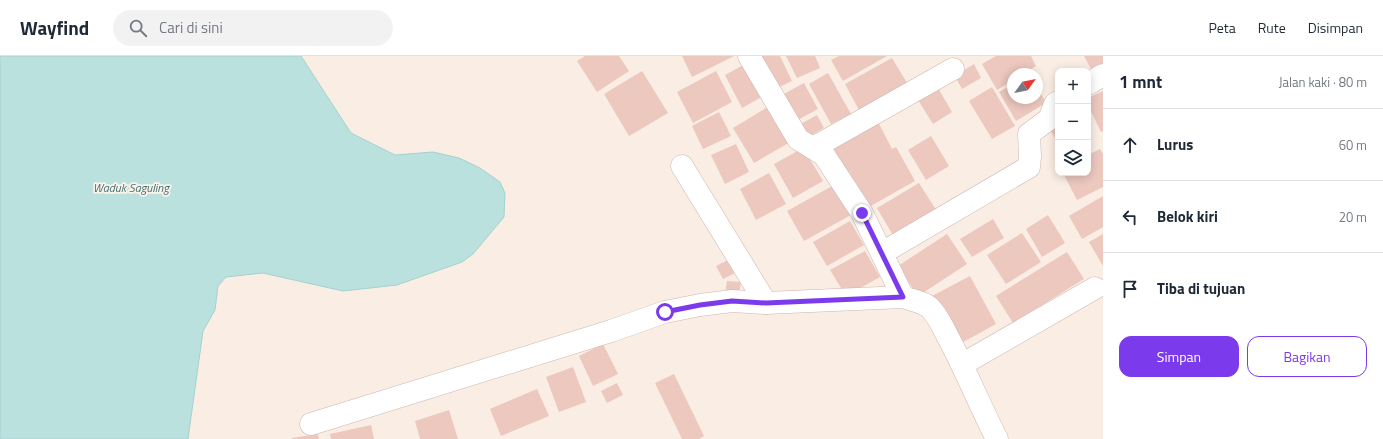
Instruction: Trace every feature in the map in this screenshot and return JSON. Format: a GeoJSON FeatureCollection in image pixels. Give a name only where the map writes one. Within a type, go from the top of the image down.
{"type":"FeatureCollection","features":[{"type":"Feature","properties":{"kind":"street"},"geometry":{"type":"LineString","coordinates":[[749,56],[798,139],[824,154],[862,213],[903,297]]}},
{"type":"Feature","properties":{"kind":"street"},"geometry":{"type":"LineString","coordinates":[[813,148],[953,69]]}},
{"type":"Feature","properties":{"kind":"street"},"geometry":{"type":"LineString","coordinates":[[1091,82],[1103,75]]}},
{"type":"Feature","properties":{"kind":"street"},"geometry":{"type":"LineString","coordinates":[[882,253],[1029,167],[1030,157],[1028,134],[1049,119],[1055,104]]}},
{"type":"Feature","properties":{"kind":"street"},"geometry":{"type":"LineString","coordinates":[[682,166],[766,303]]}},
{"type":"Feature","properties":{"kind":"street"},"geometry":{"type":"LineString","coordinates":[[963,364],[1095,288]]}},
{"type":"Feature","properties":{"kind":"street"},"geometry":{"type":"LineString","coordinates":[[310,424],[604,333],[665,312],[700,305],[732,301],[766,303],[903,297],[929,307],[940,323],[963,364],[977,398],[997,439]]}},
{"type":"Feature","properties":{"kind":"water","name":"Waduk Saguling"},"geometry":{"type":"Polygon","coordinates":[[[0,56],[301,56],[351,133],[395,155],[433,152],[459,158],[480,168],[500,182],[505,193],[504,217],[473,254],[462,262],[397,285],[343,291],[263,273],[226,277],[218,286],[215,310],[203,331],[188,439],[0,439],[0,56]]]}},
{"type":"Feature","properties":{"kind":"building"},"geometry":{"type":"Polygon","coordinates":[[[585,56],[619,56],[629,71],[597,92],[577,61],[585,56]]]}},
{"type":"Feature","properties":{"kind":"building"},"geometry":{"type":"Polygon","coordinates":[[[682,56],[734,56],[692,77],[682,56]]]}},
{"type":"Feature","properties":{"kind":"building"},"geometry":{"type":"Polygon","coordinates":[[[756,56],[780,56],[792,81],[773,90],[756,56]]]}},
{"type":"Feature","properties":{"kind":"building"},"geometry":{"type":"Polygon","coordinates":[[[786,56],[815,56],[820,68],[797,78],[786,56]]]}},
{"type":"Feature","properties":{"kind":"building"},"geometry":{"type":"Polygon","coordinates":[[[839,56],[887,56],[843,81],[831,60],[839,56]]]}},
{"type":"Feature","properties":{"kind":"building"},"geometry":{"type":"Polygon","coordinates":[[[996,56],[1031,56],[1036,66],[1033,68],[1007,68],[1007,84],[997,90],[982,64],[996,56]]]}},
{"type":"Feature","properties":{"kind":"building"},"geometry":{"type":"Polygon","coordinates":[[[1084,56],[1103,56],[1103,65],[1092,71],[1084,56]]]}},
{"type":"Feature","properties":{"kind":"building"},"geometry":{"type":"Polygon","coordinates":[[[892,58],[907,83],[859,110],[845,84],[892,58]]]}},
{"type":"Feature","properties":{"kind":"building"},"geometry":{"type":"Polygon","coordinates":[[[749,62],[767,94],[742,108],[725,75],[749,62]]]}},
{"type":"Feature","properties":{"kind":"building"},"geometry":{"type":"Polygon","coordinates":[[[974,64],[981,78],[962,89],[955,76],[974,64]]]}},
{"type":"Feature","properties":{"kind":"building"},"geometry":{"type":"Polygon","coordinates":[[[642,71],[668,113],[629,136],[604,94],[642,71]]]}},
{"type":"Feature","properties":{"kind":"building"},"geometry":{"type":"Polygon","coordinates":[[[716,71],[732,102],[693,123],[677,92],[716,71]]]}},
{"type":"Feature","properties":{"kind":"building"},"geometry":{"type":"Polygon","coordinates":[[[828,73],[851,114],[831,124],[809,84],[828,73]]]}},
{"type":"Feature","properties":{"kind":"building"},"geometry":{"type":"Polygon","coordinates":[[[804,83],[818,109],[796,121],[782,95],[804,83]]]}},
{"type":"Feature","properties":{"kind":"building"},"geometry":{"type":"Polygon","coordinates":[[[992,87],[1015,126],[992,139],[969,101],[992,87]]]}},
{"type":"Feature","properties":{"kind":"building"},"geometry":{"type":"Polygon","coordinates":[[[1007,87],[1007,104],[1043,104],[1043,98],[1046,103],[1016,121],[999,92],[1007,87]]]}},
{"type":"Feature","properties":{"kind":"building"},"geometry":{"type":"Polygon","coordinates":[[[938,88],[952,112],[933,124],[918,100],[938,88]]]}},
{"type":"Feature","properties":{"kind":"building"},"geometry":{"type":"Polygon","coordinates":[[[1103,91],[1103,131],[1101,132],[1091,111],[1091,97],[1103,91]]]}},
{"type":"Feature","properties":{"kind":"building"},"geometry":{"type":"Polygon","coordinates":[[[771,105],[792,141],[754,163],[733,128],[771,105]]]}},
{"type":"Feature","properties":{"kind":"building"},"geometry":{"type":"Polygon","coordinates":[[[719,112],[731,136],[703,149],[692,126],[719,112]]]}},
{"type":"Feature","properties":{"kind":"building"},"geometry":{"type":"Polygon","coordinates":[[[817,115],[824,128],[806,138],[799,125],[817,115]]]}},
{"type":"Feature","properties":{"kind":"building"},"geometry":{"type":"Polygon","coordinates":[[[876,118],[892,149],[896,147],[915,181],[867,208],[848,174],[854,170],[845,175],[828,144],[876,118]]]}},
{"type":"Feature","properties":{"kind":"building"},"geometry":{"type":"Polygon","coordinates":[[[1055,119],[1055,139],[1047,124],[1055,119]]]}},
{"type":"Feature","properties":{"kind":"building"},"geometry":{"type":"Polygon","coordinates":[[[931,136],[949,166],[926,180],[908,150],[931,136]]]}},
{"type":"Feature","properties":{"kind":"building"},"geometry":{"type":"Polygon","coordinates":[[[736,144],[749,172],[725,184],[711,155],[736,144]]]}},
{"type":"Feature","properties":{"kind":"building"},"geometry":{"type":"Polygon","coordinates":[[[803,148],[823,181],[793,198],[774,164],[803,148]]]}},
{"type":"Feature","properties":{"kind":"building"},"geometry":{"type":"Polygon","coordinates":[[[1100,149],[1103,154],[1103,187],[1077,200],[1065,176],[1091,176],[1091,154],[1100,149]]]}},
{"type":"Feature","properties":{"kind":"building"},"geometry":{"type":"Polygon","coordinates":[[[769,173],[786,204],[756,220],[740,189],[769,173]]]}},
{"type":"Feature","properties":{"kind":"building"},"geometry":{"type":"Polygon","coordinates":[[[919,183],[940,216],[897,242],[877,208],[919,183]]]}},
{"type":"Feature","properties":{"kind":"building"},"geometry":{"type":"Polygon","coordinates":[[[834,185],[851,215],[804,241],[787,211],[834,185]]]}},
{"type":"Feature","properties":{"kind":"building"},"geometry":{"type":"Polygon","coordinates":[[[1103,196],[1103,227],[1082,239],[1069,216],[1103,196]]]}},
{"type":"Feature","properties":{"kind":"building"},"geometry":{"type":"Polygon","coordinates":[[[1048,215],[1065,243],[1042,257],[1026,229],[1048,215]]]}},
{"type":"Feature","properties":{"kind":"building"},"geometry":{"type":"Polygon","coordinates":[[[993,219],[1004,238],[972,257],[960,239],[993,219]]]}},
{"type":"Feature","properties":{"kind":"building"},"geometry":{"type":"Polygon","coordinates":[[[850,221],[864,245],[827,266],[813,242],[850,221]]]}},
{"type":"Feature","properties":{"kind":"building"},"geometry":{"type":"Polygon","coordinates":[[[1022,233],[1041,262],[1006,284],[987,255],[1022,233]]]}},
{"type":"Feature","properties":{"kind":"building"},"geometry":{"type":"Polygon","coordinates":[[[947,234],[967,264],[918,296],[898,266],[947,234]]]}},
{"type":"Feature","properties":{"kind":"building"},"geometry":{"type":"Polygon","coordinates":[[[1103,234],[1103,266],[1089,242],[1103,234]]]}},
{"type":"Feature","properties":{"kind":"building"},"geometry":{"type":"Polygon","coordinates":[[[865,251],[880,277],[846,296],[830,270],[865,251]]]}},
{"type":"Feature","properties":{"kind":"building"},"geometry":{"type":"Polygon","coordinates":[[[1067,252],[1084,279],[1013,323],[996,296],[1067,252]]]}},
{"type":"Feature","properties":{"kind":"building"},"geometry":{"type":"Polygon","coordinates":[[[728,260],[735,273],[723,279],[716,266],[728,260]]]}},
{"type":"Feature","properties":{"kind":"building"},"geometry":{"type":"Polygon","coordinates":[[[970,276],[996,324],[956,346],[930,297],[970,276]]]}},
{"type":"Feature","properties":{"kind":"building"},"geometry":{"type":"Polygon","coordinates":[[[727,281],[741,282],[739,295],[725,293],[727,281]]]}},
{"type":"Feature","properties":{"kind":"building"},"geometry":{"type":"Polygon","coordinates":[[[603,344],[618,374],[593,386],[579,356],[603,344]]]}},
{"type":"Feature","properties":{"kind":"building"},"geometry":{"type":"Polygon","coordinates":[[[573,367],[586,402],[559,412],[546,377],[573,367]]]}},
{"type":"Feature","properties":{"kind":"building"},"geometry":{"type":"Polygon","coordinates":[[[674,374],[704,436],[699,439],[682,439],[655,383],[674,374]]]}},
{"type":"Feature","properties":{"kind":"building"},"geometry":{"type":"Polygon","coordinates":[[[617,383],[623,395],[607,403],[601,391],[617,383]]]}},
{"type":"Feature","properties":{"kind":"building"},"geometry":{"type":"Polygon","coordinates":[[[537,389],[549,416],[501,436],[490,409],[537,389]]]}},
{"type":"Feature","properties":{"kind":"building"},"geometry":{"type":"Polygon","coordinates":[[[449,410],[458,439],[420,439],[415,421],[449,410]]]}},
{"type":"Feature","properties":{"kind":"building"},"geometry":{"type":"Polygon","coordinates":[[[371,425],[374,439],[331,439],[330,434],[371,425]]]}},
{"type":"Feature","properties":{"kind":"building"},"geometry":{"type":"Polygon","coordinates":[[[318,434],[319,439],[292,439],[292,438],[318,434]]]}},
{"type":"Feature","properties":{"kind":"route"},"geometry":{"type":"LineString","coordinates":[[665,312],[700,305],[732,301],[766,303],[903,297],[862,213]]}}]}
